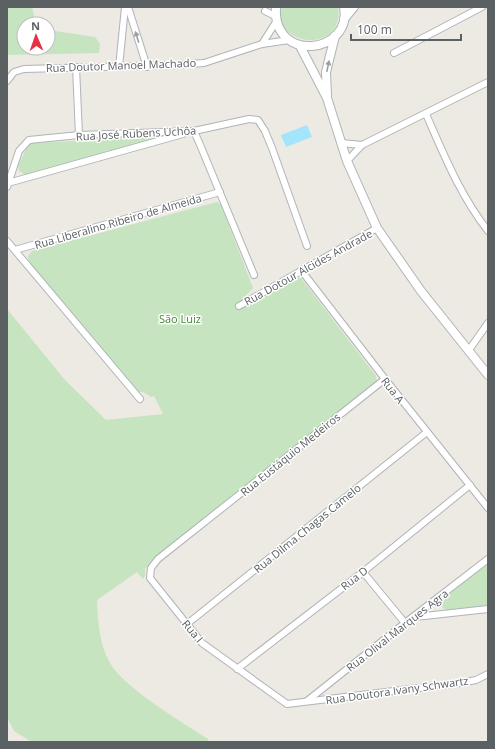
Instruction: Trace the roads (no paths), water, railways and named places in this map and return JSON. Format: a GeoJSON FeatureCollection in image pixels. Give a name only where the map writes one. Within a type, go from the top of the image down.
{"type":"FeatureCollection","features":[{"type":"Feature","properties":{"kind":"street"},"geometry":{"type":"LineString","coordinates":[[119,67],[124,7]]}},
{"type":"Feature","properties":{"kind":"street"},"geometry":{"type":"LineString","coordinates":[[128,7],[147,66]]}},
{"type":"Feature","properties":{"kind":"street"},"geometry":{"type":"LineString","coordinates":[[276,7],[276,19],[281,32],[289,40],[300,46],[319,46],[335,36]]}},
{"type":"Feature","properties":{"kind":"street"},"geometry":{"type":"LineString","coordinates":[[344,7],[344,19]]}},
{"type":"Feature","properties":{"kind":"street"},"geometry":{"type":"LineString","coordinates":[[327,98],[326,72],[335,36],[344,19],[354,7]]}},
{"type":"Feature","properties":{"kind":"street"},"geometry":{"type":"LineString","coordinates":[[394,53],[482,7]]}},
{"type":"Feature","properties":{"kind":"street"},"geometry":{"type":"LineString","coordinates":[[265,11],[276,19]]}},
{"type":"Feature","properties":{"kind":"street"},"geometry":{"type":"LineString","coordinates":[[262,44],[276,19]]}},
{"type":"Feature","properties":{"kind":"street","name":"Rua Doutor Manoel Machado"},"geometry":{"type":"LineString","coordinates":[[7,81],[14,72],[24,69],[147,66],[204,62],[262,44],[289,40]]}},
{"type":"Feature","properties":{"kind":"street"},"geometry":{"type":"LineString","coordinates":[[300,46],[327,98],[347,161],[377,228],[422,291],[488,375]]}},
{"type":"Feature","properties":{"kind":"street"},"geometry":{"type":"LineString","coordinates":[[76,67],[79,135]]}},
{"type":"Feature","properties":{"kind":"street"},"geometry":{"type":"LineString","coordinates":[[347,161],[362,145],[488,84]]}},
{"type":"Feature","properties":{"kind":"street"},"geometry":{"type":"LineString","coordinates":[[426,114],[456,181],[474,212],[488,231]]}},
{"type":"Feature","properties":{"kind":"street","name":"Rua José Rubens Uchôa"},"geometry":{"type":"LineString","coordinates":[[8,185],[19,151],[29,140],[79,135],[194,131],[250,119],[258,120],[265,131],[272,148],[307,246]]}},
{"type":"Feature","properties":{"kind":"street"},"geometry":{"type":"LineString","coordinates":[[8,185],[194,131],[254,275]]}},
{"type":"Feature","properties":{"kind":"street"},"geometry":{"type":"LineString","coordinates":[[341,143],[362,145]]}},
{"type":"Feature","properties":{"kind":"street","name":"Rua Liberalino Ribeiro de Almeida"},"geometry":{"type":"LineString","coordinates":[[15,250],[220,192]]}},
{"type":"Feature","properties":{"kind":"street","name":"Rua Dotour Alcides Andrade"},"geometry":{"type":"LineString","coordinates":[[239,306],[377,228]]}},
{"type":"Feature","properties":{"kind":"street"},"geometry":{"type":"LineString","coordinates":[[7,241],[140,399]]}},
{"type":"Feature","properties":{"kind":"street","name":"Rua A"},"geometry":{"type":"LineString","coordinates":[[301,270],[426,432],[470,484],[488,508]]}},
{"type":"Feature","properties":{"kind":"street"},"geometry":{"type":"LineString","coordinates":[[469,350],[488,323]]}},
{"type":"Feature","properties":{"kind":"street","name":"Rua Eustáquio Medeiros"},"geometry":{"type":"LineString","coordinates":[[196,529],[385,379]]}},
{"type":"Feature","properties":{"kind":"street","name":"Rua Dilma Chagas Camelo"},"geometry":{"type":"LineString","coordinates":[[187,624],[426,432]]}},
{"type":"Feature","properties":{"kind":"street","name":"Rua D"},"geometry":{"type":"LineString","coordinates":[[237,669],[363,572],[470,484]]}},
{"type":"Feature","properties":{"kind":"street","name":"Rua I"},"geometry":{"type":"LineString","coordinates":[[196,529],[158,559],[151,568],[150,578],[202,643],[287,704],[306,702]]}},
{"type":"Feature","properties":{"kind":"street","name":"Rua Olival Marques Agra"},"geometry":{"type":"LineString","coordinates":[[306,702],[404,623],[488,559]]}},
{"type":"Feature","properties":{"kind":"street"},"geometry":{"type":"LineString","coordinates":[[363,572],[404,623]]}},
{"type":"Feature","properties":{"kind":"street"},"geometry":{"type":"LineString","coordinates":[[413,617],[488,609]]}},
{"type":"Feature","properties":{"kind":"street","name":"Rua Doutora Ivany Schwartz"},"geometry":{"type":"LineString","coordinates":[[306,702],[460,683],[476,680],[488,674]]}},
{"type":"Feature","properties":{"kind":"water"},"geometry":{"type":"Polygon","coordinates":[[[307,125],[312,137],[286,147],[281,135],[307,125]]]}},
{"type":"Feature","properties":{"kind":"park label","name":"São Luiz"},"geometry":{"type":"Point","coordinates":[180,318]}}]}
